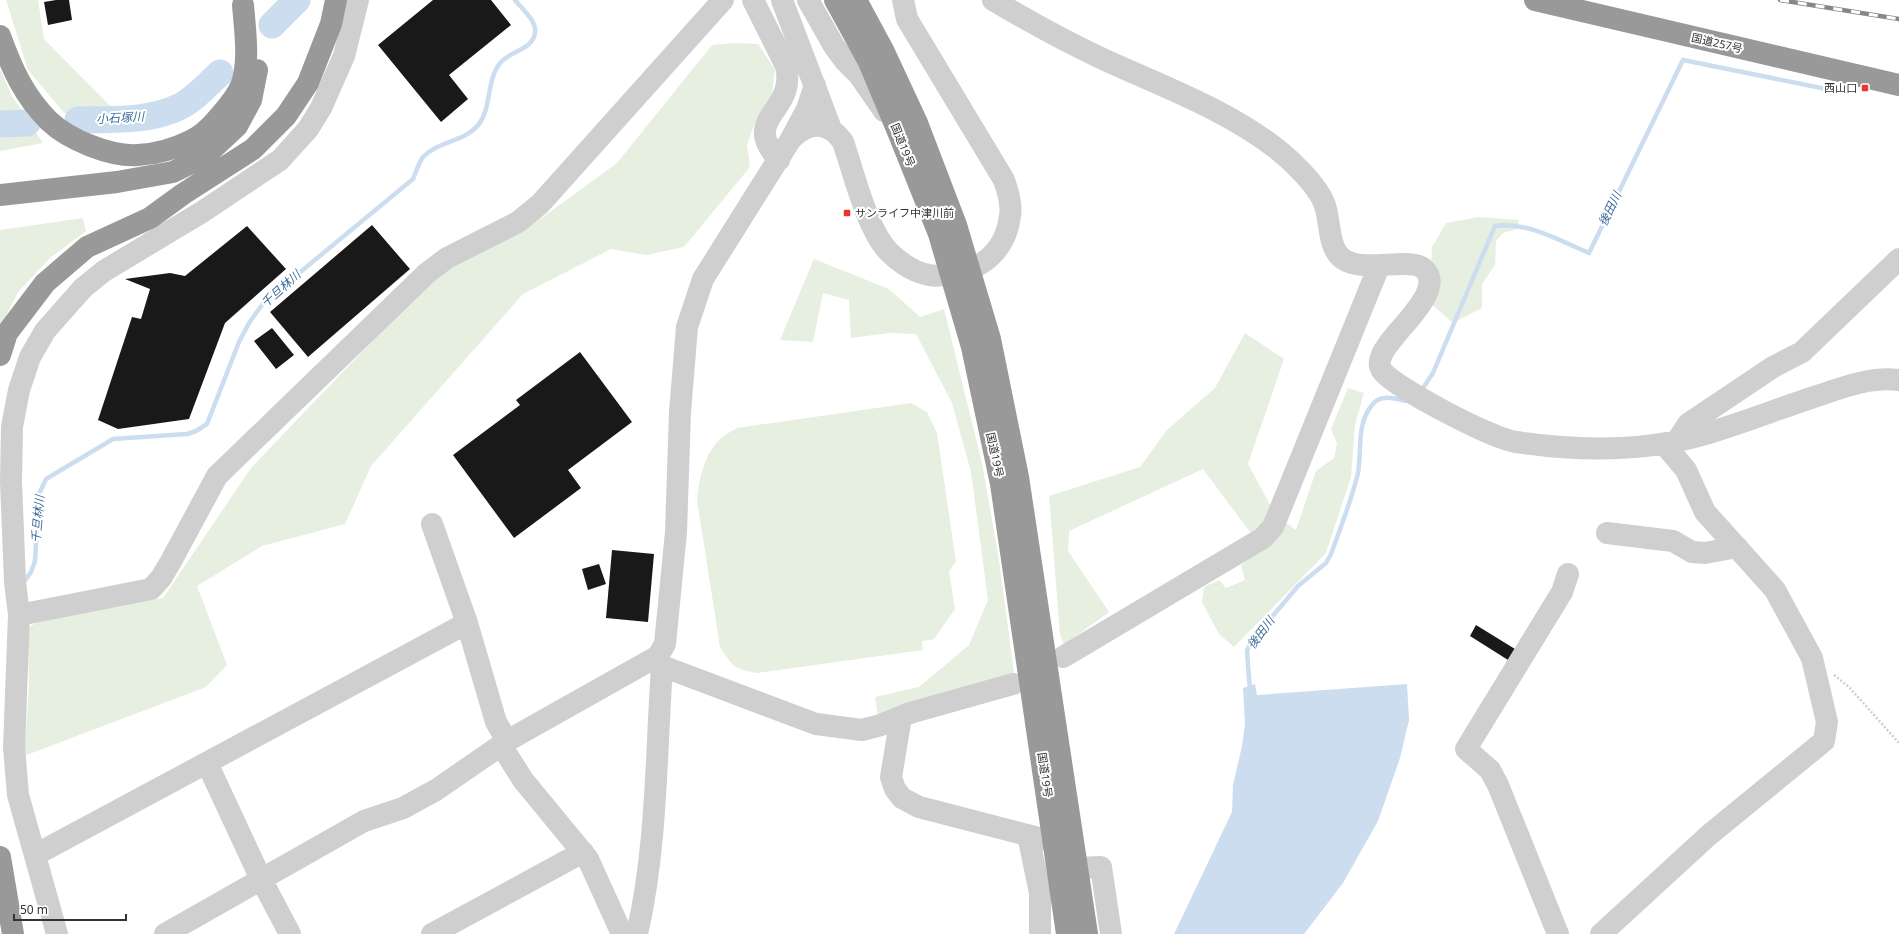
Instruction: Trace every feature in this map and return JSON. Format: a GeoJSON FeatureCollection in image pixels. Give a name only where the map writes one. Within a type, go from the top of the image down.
{"type":"FeatureCollection","features":[{"type":"Feature","properties":{"kind":"highway"},"geometry":{"type":"LineString","coordinates":[[0,355],[7,333],[45,283],[81,252],[87,247],[150,218],[183,194],[253,149],[286,116],[308,83],[331,24],[336,0]]}},
{"type":"Feature","properties":{"kind":"highway","name":"国道19号"},"geometry":{"type":"LineString","coordinates":[[835,0],[868,62],[939,234],[972,347],[1002,484],[1068,934]]}},
{"type":"Feature","properties":{"kind":"highway","name":"国道19号"},"geometry":{"type":"LineString","coordinates":[[856,0],[883,50],[917,123],[956,225],[990,339],[1018,477],[1087,934]]}},
{"type":"Feature","properties":{"kind":"highway","name":"国道257号"},"geometry":{"type":"LineString","coordinates":[[1535,0],[1899,85]]}},
{"type":"Feature","properties":{"kind":"highway"},"geometry":{"type":"LineString","coordinates":[[0,36],[7,56],[24,91],[50,122],[72,138],[101,150],[137,155],[164,151],[192,141],[211,127],[228,107],[241,86],[246,57],[242,3]]}},
{"type":"Feature","properties":{"kind":"highway"},"geometry":{"type":"LineString","coordinates":[[0,195],[117,182],[173,172],[205,156],[237,126],[251,100],[257,74],[256,53],[253,30],[242,3]]}},
{"type":"Feature","properties":{"kind":"highway"},"geometry":{"type":"LineString","coordinates":[[0,210],[115,197],[157,189],[171,186],[225,167]]}},
{"type":"Feature","properties":{"kind":"highway"},"geometry":{"type":"LineString","coordinates":[[0,857],[13,934]]}},
{"type":"Feature","properties":{"kind":"street"},"geometry":{"type":"LineString","coordinates":[[57,934],[18,795],[14,747],[19,615],[8,583],[12,427],[19,390],[30,357],[45,331],[83,288],[104,271],[202,212],[280,160],[308,129],[321,108],[344,56],[358,0]]}},
{"type":"Feature","properties":{"kind":"street"},"geometry":{"type":"LineString","coordinates":[[19,615],[151,589],[161,578],[170,563],[217,476],[427,273],[447,258],[518,222],[540,204],[723,0]]}},
{"type":"Feature","properties":{"kind":"street"},"geometry":{"type":"LineString","coordinates":[[754,0],[786,66],[788,76],[786,92],[766,122],[764,130],[766,145],[779,160]]}},
{"type":"Feature","properties":{"kind":"street"},"geometry":{"type":"LineString","coordinates":[[782,0],[831,129]]}},
{"type":"Feature","properties":{"kind":"street"},"geometry":{"type":"LineString","coordinates":[[808,0],[834,46],[845,61],[859,75],[899,134]]}},
{"type":"Feature","properties":{"kind":"street"},"geometry":{"type":"LineString","coordinates":[[791,140],[805,128],[821,126],[831,129],[838,134],[843,142],[876,233],[888,250],[902,264],[916,271],[940,276],[973,268],[987,260],[998,248],[1006,234],[1011,215],[1009,197],[1004,180],[908,18],[902,0]]}},
{"type":"Feature","properties":{"kind":"street"},"geometry":{"type":"LineString","coordinates":[[993,0],[1047,32],[1227,116],[1277,149],[1306,177],[1323,199],[1330,222],[1332,242],[1338,255],[1346,262],[1357,265],[1379,266],[1414,264],[1423,267],[1430,278],[1430,285],[1415,312],[1380,357],[1379,365],[1382,371],[1393,380],[1457,418],[1512,442],[1606,448],[1670,443],[1705,434],[1848,385],[1887,378],[1899,380]]}},
{"type":"Feature","properties":{"kind":"street"},"geometry":{"type":"LineString","coordinates":[[637,934],[646,896],[650,862],[660,661],[665,644],[676,532],[680,412],[687,327],[703,280],[791,140],[807,109],[815,85]]}},
{"type":"Feature","properties":{"kind":"street"},"geometry":{"type":"LineString","coordinates":[[1670,443],[1688,424],[1773,367],[1802,352],[1899,259]]}},
{"type":"Feature","properties":{"kind":"street"},"geometry":{"type":"LineString","coordinates":[[1063,657],[1263,538],[1273,527],[1379,266]]}},
{"type":"Feature","properties":{"kind":"street"},"geometry":{"type":"LineString","coordinates":[[1601,934],[1708,835],[1824,741],[1827,722],[1812,658],[1774,590],[1705,512],[1686,470],[1670,443]]}},
{"type":"Feature","properties":{"kind":"street"},"geometry":{"type":"LineString","coordinates":[[432,524],[467,624],[496,722],[504,743],[523,780],[588,859],[622,934]]}},
{"type":"Feature","properties":{"kind":"street"},"geometry":{"type":"LineString","coordinates":[[1607,533],[1673,541],[1692,552],[1705,552],[1737,547]]}},
{"type":"Feature","properties":{"kind":"street"},"geometry":{"type":"LineString","coordinates":[[1558,934],[1498,785],[1490,770],[1466,748],[1562,592],[1568,574]]}},
{"type":"Feature","properties":{"kind":"street"},"geometry":{"type":"LineString","coordinates":[[35,855],[467,624]]}},
{"type":"Feature","properties":{"kind":"street"},"geometry":{"type":"LineString","coordinates":[[165,934],[364,821],[403,808],[436,790],[504,743],[660,661],[816,724],[862,730],[1013,684]]}},
{"type":"Feature","properties":{"kind":"street"},"geometry":{"type":"LineString","coordinates":[[901,717],[891,777],[895,789],[902,798],[919,807],[1054,842]]}},
{"type":"Feature","properties":{"kind":"street"},"geometry":{"type":"LineString","coordinates":[[207,763],[261,879],[290,934]]}},
{"type":"Feature","properties":{"kind":"street"},"geometry":{"type":"LineString","coordinates":[[1028,835],[1040,893],[1040,934]]}},
{"type":"Feature","properties":{"kind":"street"},"geometry":{"type":"LineString","coordinates":[[432,934],[583,852]]}},
{"type":"Feature","properties":{"kind":"street"},"geometry":{"type":"LineString","coordinates":[[1077,868],[1101,867],[1111,934]]}},
{"type":"Feature","properties":{"kind":"path"},"geometry":{"type":"LineString","coordinates":[[1812,658],[1849,686],[1899,743]]}},
{"type":"Feature","properties":{"kind":"green space"},"geometry":{"type":"Polygon","coordinates":[[[6,0],[38,0],[44,39],[116,112],[64,113],[28,70],[6,0]]]}},
{"type":"Feature","properties":{"kind":"green space"},"geometry":{"type":"Polygon","coordinates":[[[733,43],[758,44],[775,70],[771,101],[754,125],[747,145],[750,167],[684,247],[646,255],[611,249],[523,294],[371,466],[345,524],[262,546],[197,586],[227,665],[206,687],[24,756],[29,686],[28,628],[40,620],[163,598],[251,468],[446,264],[543,217],[617,163],[712,45],[733,43]]]}},
{"type":"Feature","properties":{"kind":"green space"},"geometry":{"type":"Polygon","coordinates":[[[0,69],[12,96],[43,143],[0,151],[0,69]]]}},
{"type":"Feature","properties":{"kind":"green space"},"geometry":{"type":"Polygon","coordinates":[[[1479,217],[1519,220],[1517,229],[1503,233],[1496,241],[1495,265],[1482,284],[1482,308],[1453,323],[1429,302],[1432,247],[1446,223],[1479,217]]]}},
{"type":"Feature","properties":{"kind":"green space"},"geometry":{"type":"Polygon","coordinates":[[[83,218],[86,231],[50,258],[18,292],[0,328],[0,230],[83,218]]]}},
{"type":"Feature","properties":{"kind":"green space"},"geometry":{"type":"Polygon","coordinates":[[[814,259],[889,289],[920,317],[944,309],[982,463],[999,560],[1014,673],[878,717],[875,697],[919,687],[969,645],[988,600],[971,472],[952,403],[916,334],[889,333],[851,338],[849,300],[823,293],[813,342],[780,340],[814,259]]]}},
{"type":"Feature","properties":{"kind":"green space"},"geometry":{"type":"Polygon","coordinates":[[[1245,333],[1284,359],[1248,464],[1276,516],[1296,530],[1316,471],[1334,458],[1337,444],[1331,429],[1348,388],[1364,393],[1355,425],[1351,477],[1326,553],[1234,647],[1219,634],[1202,602],[1204,587],[1219,580],[1226,588],[1245,580],[1241,565],[1262,548],[1203,469],[1069,531],[1068,551],[1109,612],[1064,645],[1060,634],[1049,496],[1140,467],[1167,430],[1215,388],[1245,333]]]}},
{"type":"Feature","properties":{"kind":"green space"},"geometry":{"type":"Polygon","coordinates":[[[911,403],[927,412],[937,433],[956,562],[949,571],[955,609],[934,639],[922,641],[923,650],[757,673],[735,666],[731,663],[720,647],[697,500],[703,468],[714,446],[721,438],[737,428],[911,403]]]}},
{"type":"Feature","properties":{"kind":"water"},"geometry":{"type":"Polygon","coordinates":[[[1255,684],[1257,695],[1407,684],[1409,720],[1400,758],[1378,821],[1343,883],[1304,934],[1174,934],[1232,812],[1233,785],[1242,746],[1245,724],[1243,688],[1255,684]]]}},
{"type":"Feature","properties":{"kind":"building"},"geometry":{"type":"Polygon","coordinates":[[[69,0],[72,20],[48,25],[44,2],[69,0]]]}},
{"type":"Feature","properties":{"kind":"building"},"geometry":{"type":"Polygon","coordinates":[[[433,0],[491,0],[511,25],[449,75],[468,99],[441,122],[378,45],[433,0]]]}},
{"type":"Feature","properties":{"kind":"building"},"geometry":{"type":"Polygon","coordinates":[[[372,225],[410,269],[308,357],[270,312],[372,225]]]}},
{"type":"Feature","properties":{"kind":"building"},"geometry":{"type":"Polygon","coordinates":[[[247,226],[286,269],[225,323],[189,419],[118,429],[98,420],[132,317],[141,319],[150,289],[125,279],[170,273],[185,276],[247,226]]]}},
{"type":"Feature","properties":{"kind":"building"},"geometry":{"type":"Polygon","coordinates":[[[272,328],[294,355],[276,369],[254,341],[272,328]]]}},
{"type":"Feature","properties":{"kind":"building"},"geometry":{"type":"Polygon","coordinates":[[[580,352],[632,422],[568,470],[581,488],[514,538],[453,455],[520,405],[516,400],[580,352]]]}},
{"type":"Feature","properties":{"kind":"building"},"geometry":{"type":"Polygon","coordinates":[[[612,550],[654,554],[648,622],[606,618],[612,550]]]}},
{"type":"Feature","properties":{"kind":"building"},"geometry":{"type":"Polygon","coordinates":[[[599,564],[606,584],[588,590],[582,569],[599,564]]]}},
{"type":"Feature","properties":{"kind":"building"},"geometry":{"type":"Polygon","coordinates":[[[1476,625],[1515,649],[1508,660],[1470,636],[1476,625]]]}},
{"type":"Feature","properties":{"kind":"waterway","name":"小石塚川"},"geometry":{"type":"LineString","coordinates":[[272,25],[297,0]]}},
{"type":"Feature","properties":{"kind":"waterway","name":"千旦林川"},"geometry":{"type":"LineString","coordinates":[[24,582],[31,572],[35,561],[39,494],[46,479],[113,439],[187,434],[196,431],[207,424],[239,342],[249,323],[264,302],[413,179],[423,157],[429,152],[459,138],[473,130],[479,124],[486,110],[493,76],[496,69],[505,58],[530,43],[535,33],[534,24],[515,0]]}},
{"type":"Feature","properties":{"kind":"waterway","name":"後田川"},"geometry":{"type":"LineString","coordinates":[[1423,388],[1433,373],[1495,226],[1507,225],[1531,229],[1589,253],[1683,60],[1841,92]]}},
{"type":"Feature","properties":{"kind":"waterway","name":"小石塚川"},"geometry":{"type":"LineString","coordinates":[[78,120],[129,119],[167,112],[185,104],[220,73]]}},
{"type":"Feature","properties":{"kind":"waterway","name":"小石塚川"},"geometry":{"type":"LineString","coordinates":[[0,124],[27,123]]}},
{"type":"Feature","properties":{"kind":"waterway","name":"後田川"},"geometry":{"type":"LineString","coordinates":[[1250,692],[1247,651],[1251,642],[1298,586],[1326,563],[1331,554],[1346,514],[1358,473],[1360,438],[1367,413],[1372,405],[1379,399],[1387,398],[1405,401]]}},
{"type":"Feature","properties":{"kind":"railway"},"geometry":{"type":"LineString","coordinates":[[1780,0],[1899,19]]}},
{"type":"Feature","properties":{"kind":"place","name":"西山口"},"geometry":{"type":"Point","coordinates":[1865,88]}},
{"type":"Feature","properties":{"kind":"place","name":"サンライフ中津川前"},"geometry":{"type":"Point","coordinates":[847,213]}}]}
